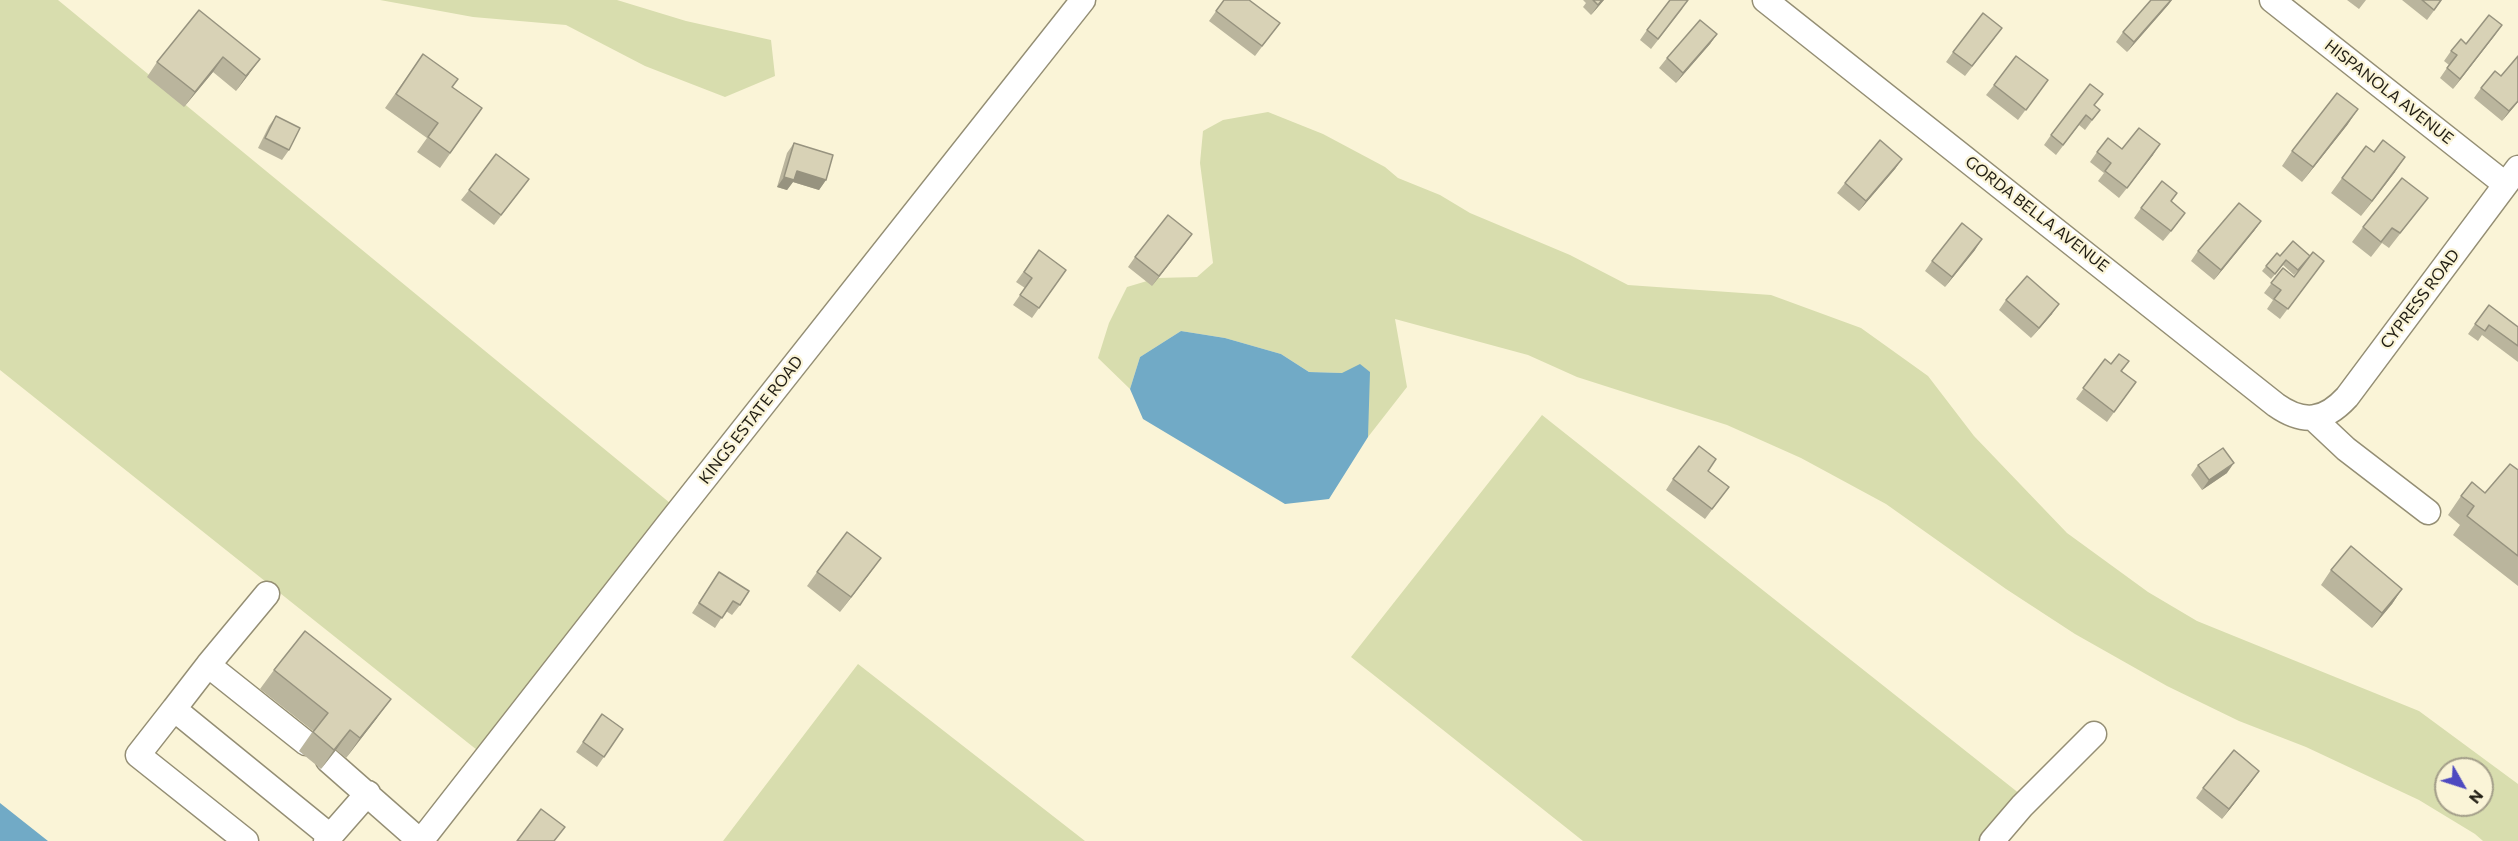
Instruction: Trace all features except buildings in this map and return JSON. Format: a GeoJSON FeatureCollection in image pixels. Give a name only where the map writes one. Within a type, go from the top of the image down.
{"type":"FeatureCollection","features":[{"type":"Feature","properties":{"kind":"street","name":"KINGS ESTATE ROAD"},"geometry":{"type":"LineString","coordinates":[[420,841],[1083,0]]}},
{"type":"Feature","properties":{"kind":"street","name":"GORDA BELLA AVENUE"},"geometry":{"type":"LineString","coordinates":[[1765,0],[2276,405],[2302,418],[2313,418]]}},
{"type":"Feature","properties":{"kind":"street","name":"HISPANOLA AVENUE"},"geometry":{"type":"LineString","coordinates":[[2272,0],[2511,176]]}},
{"type":"Feature","properties":{"kind":"street","name":"CYPRESS ROAD"},"geometry":{"type":"LineString","coordinates":[[2313,418],[2337,408],[2347,397],[2511,176]]}},
{"type":"Feature","properties":{"kind":"street"},"geometry":{"type":"LineString","coordinates":[[2313,418],[2346,449],[2428,512]]}},
{"type":"Feature","properties":{"kind":"street"},"geometry":{"type":"LineString","coordinates":[[246,841],[138,755],[267,594]]}},
{"type":"Feature","properties":{"kind":"street"},"geometry":{"type":"LineString","coordinates":[[208,665],[306,742]]}},
{"type":"Feature","properties":{"kind":"street"},"geometry":{"type":"LineString","coordinates":[[174,709],[328,839],[368,793]]}},
{"type":"Feature","properties":{"kind":"street"},"geometry":{"type":"LineString","coordinates":[[1992,841],[2022,806],[2094,734]]}},
{"type":"Feature","properties":{"kind":"street"},"geometry":{"type":"LineString","coordinates":[[328,760],[420,841]]}},
{"type":"Feature","properties":{"kind":"green space"},"geometry":{"type":"Polygon","coordinates":[[[0,0],[58,0],[670,503],[477,750],[0,370],[0,0]]]}},
{"type":"Feature","properties":{"kind":"green space"},"geometry":{"type":"Polygon","coordinates":[[[380,0],[617,0],[686,21],[771,40],[775,76],[725,97],[645,66],[566,25],[473,17],[380,0]]]}},
{"type":"Feature","properties":{"kind":"green space"},"geometry":{"type":"Polygon","coordinates":[[[1268,112],[1323,134],[1385,167],[1398,178],[1440,195],[1470,213],[1570,255],[1628,285],[1771,295],[1861,328],[1928,376],[1974,436],[2067,533],[2148,592],[2197,621],[2419,711],[2481,757],[2434,757],[2434,809],[2306,747],[2239,721],[2167,686],[2075,634],[2006,589],[1886,504],[1801,458],[1727,425],[1577,377],[1528,355],[1395,319],[1407,387],[1368,437],[1368,409],[1342,373],[1309,372],[1281,354],[1225,338],[1181,331],[1140,357],[1130,389],[1098,358],[1109,323],[1127,287],[1157,278],[1197,277],[1213,263],[1200,163],[1203,131],[1223,120],[1268,112]]]}},
{"type":"Feature","properties":{"kind":"green space"},"geometry":{"type":"Polygon","coordinates":[[[1542,415],[2025,798],[1990,841],[1583,841],[1351,657],[1542,415]]]}},
{"type":"Feature","properties":{"kind":"green space"},"geometry":{"type":"Polygon","coordinates":[[[858,664],[1085,841],[723,841],[858,664]]]}},
{"type":"Feature","properties":{"kind":"green space"},"geometry":{"type":"Polygon","coordinates":[[[2494,766],[2518,784],[2518,841],[2483,841],[2447,817],[2494,817],[2494,766]]]}},
{"type":"Feature","properties":{"kind":"water"},"geometry":{"type":"Polygon","coordinates":[[[1181,331],[1225,338],[1281,354],[1309,372],[1342,373],[1360,364],[1370,372],[1368,437],[1329,499],[1285,504],[1143,419],[1130,389],[1140,357],[1181,331]]]}},
{"type":"Feature","properties":{"kind":"water"},"geometry":{"type":"Polygon","coordinates":[[[0,803],[48,841],[0,841],[0,803]]]}}]}
